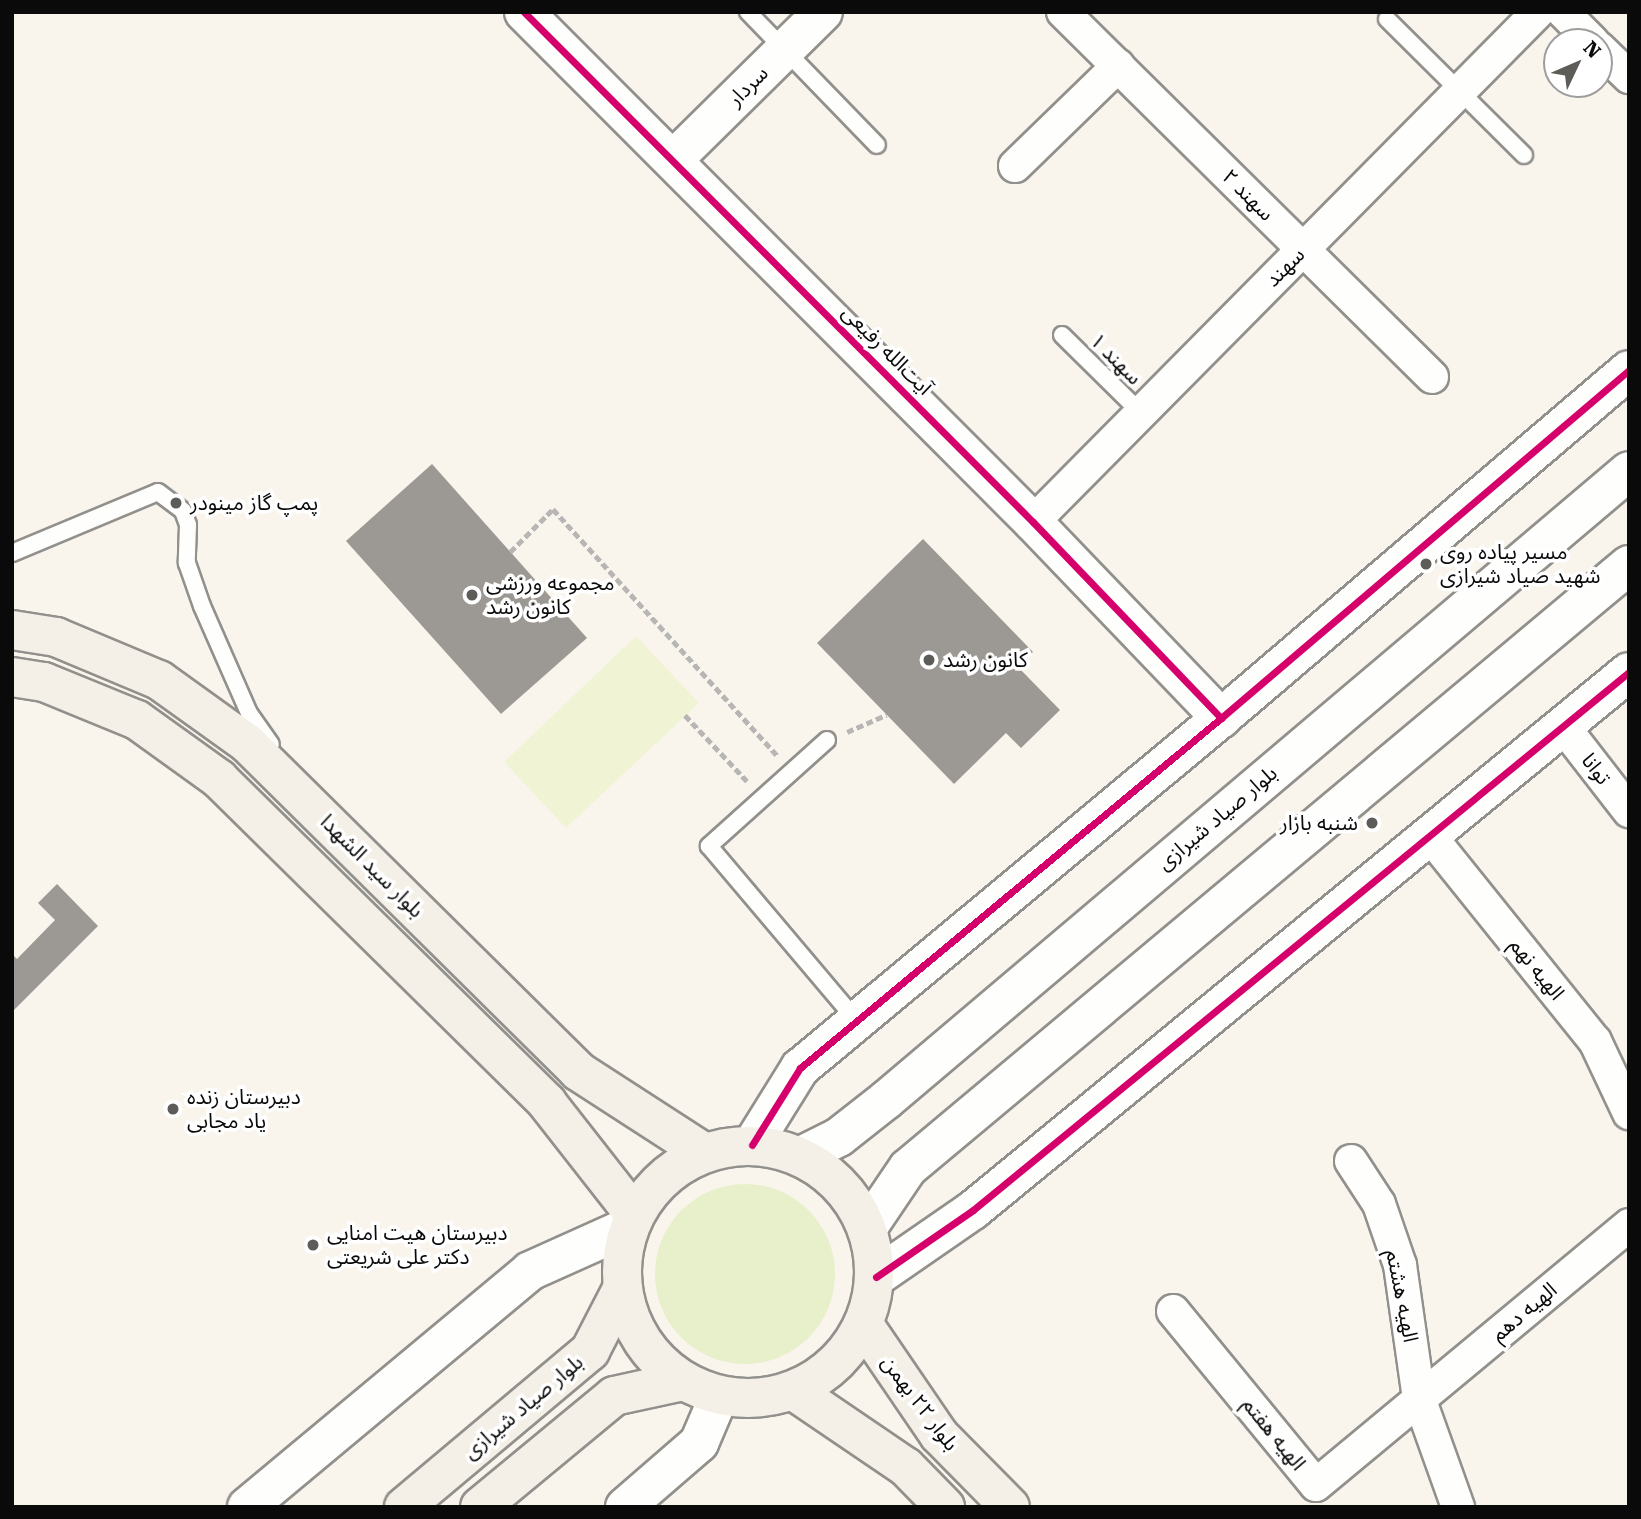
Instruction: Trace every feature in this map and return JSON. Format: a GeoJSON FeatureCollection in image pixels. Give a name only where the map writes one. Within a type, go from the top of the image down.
{"type":"FeatureCollection","features":[{"type":"Feature","properties":{"kind":"main road","name":"بلوار سید الشهدا"},"geometry":{"type":"LineString","coordinates":[[12,631],[56,638],[159,680],[248,744],[578,1071],[703,1152]]}},
{"type":"Feature","properties":{"kind":"main road"},"geometry":{"type":"LineString","coordinates":[[12,677],[44,682],[137,720],[219,779],[547,1103],[631,1221]]}},
{"type":"Feature","properties":{"kind":"main road"},"geometry":{"type":"LineString","coordinates":[[752,1144],[801,1156],[841,1185],[867,1227],[876,1277],[864,1325],[836,1365],[794,1391],[752,1399],[719,1396],[683,1381],[654,1357],[633,1326],[622,1289],[621,1258],[631,1221],[663,1177],[703,1152],[752,1144]]}},
{"type":"Feature","properties":{"kind":"main road","name":"بلوار صیاد شیرازی"},"geometry":{"type":"LineString","coordinates":[[404,1507],[590,1351],[622,1289]]}},
{"type":"Feature","properties":{"kind":"main road","name":"بلوار ۲۲ بهمن"},"geometry":{"type":"LineString","coordinates":[[864,1325],[939,1435],[1010,1507]]}},
{"type":"Feature","properties":{"kind":"main road"},"geometry":{"type":"LineString","coordinates":[[480,1507],[614,1396],[683,1381]]}},
{"type":"Feature","properties":{"kind":"main road"},"geometry":{"type":"LineString","coordinates":[[794,1391],[906,1467],[945,1507]]}},
{"type":"Feature","properties":{"kind":"street","name":"آیت‌الله رفیعی"},"geometry":{"type":"LineString","coordinates":[[524,12],[674,159],[1033,522],[1221,718]]}},
{"type":"Feature","properties":{"kind":"street","name":"سردار"},"geometry":{"type":"LineString","coordinates":[[674,159],[823,12]]}},
{"type":"Feature","properties":{"kind":"street","name":"سهند ۲"},"geometry":{"type":"LineString","coordinates":[[1063,12],[1432,377]]}},
{"type":"Feature","properties":{"kind":"street","name":"سهند"},"geometry":{"type":"LineString","coordinates":[[1033,522],[1538,12]]}},
{"type":"Feature","properties":{"kind":"street"},"geometry":{"type":"LineString","coordinates":[[1563,12],[1579,28]]}},
{"type":"Feature","properties":{"kind":"street"},"geometry":{"type":"LineString","coordinates":[[1613,62],[1629,77]]}},
{"type":"Feature","properties":{"kind":"street"},"geometry":{"type":"LineString","coordinates":[[1015,166],[1118,66]]}},
{"type":"Feature","properties":{"kind":"street"},"geometry":{"type":"LineString","coordinates":[[752,1144],[800,1068],[1221,718],[1629,370]]}},
{"type":"Feature","properties":{"kind":"street","name":"بلوار صیاد شیرازی"},"geometry":{"type":"LineString","coordinates":[[801,1156],[839,1137],[886,1100],[1629,471]]}},
{"type":"Feature","properties":{"kind":"street"},"geometry":{"type":"LineString","coordinates":[[867,1227],[908,1168],[1629,565]]}},
{"type":"Feature","properties":{"kind":"street"},"geometry":{"type":"LineString","coordinates":[[876,1277],[973,1210],[1629,672]]}},
{"type":"Feature","properties":{"kind":"street","name":"توانا"},"geometry":{"type":"LineString","coordinates":[[1563,726],[1629,811]]}},
{"type":"Feature","properties":{"kind":"street","name":"الهیه نهم"},"geometry":{"type":"LineString","coordinates":[[1430,836],[1595,1041],[1629,1113]]}},
{"type":"Feature","properties":{"kind":"street","name":"الهیه هشتم"},"geometry":{"type":"LineString","coordinates":[[1351,1161],[1379,1204],[1400,1265],[1419,1398],[1458,1507]]}},
{"type":"Feature","properties":{"kind":"street"},"geometry":{"type":"LineString","coordinates":[[247,1507],[530,1271],[631,1221]]}},
{"type":"Feature","properties":{"kind":"street","name":"الهیه دهم"},"geometry":{"type":"LineString","coordinates":[[1419,1398],[1629,1225]]}},
{"type":"Feature","properties":{"kind":"street","name":"الهیه هفتم"},"geometry":{"type":"LineString","coordinates":[[1173,1311],[1316,1485],[1419,1398]]}},
{"type":"Feature","properties":{"kind":"street"},"geometry":{"type":"LineString","coordinates":[[625,1507],[699,1443],[719,1396]]}},
{"type":"Feature","properties":{"kind":"lane"},"geometry":{"type":"LineString","coordinates":[[748,12],[786,48],[877,145]]}},
{"type":"Feature","properties":{"kind":"lane"},"geometry":{"type":"LineString","coordinates":[[1387,19],[1524,155]]}},
{"type":"Feature","properties":{"kind":"lane","name":"سهند ۱"},"geometry":{"type":"LineString","coordinates":[[1062,335],[1141,413]]}},
{"type":"Feature","properties":{"kind":"lane"},"geometry":{"type":"LineString","coordinates":[[12,553],[158,492],[183,511],[188,525],[187,563],[248,713],[366,860]]}},
{"type":"Feature","properties":{"kind":"lane"},"geometry":{"type":"LineString","coordinates":[[827,740],[709,846],[857,1021]]}},
{"type":"Feature","properties":{"kind":"path"},"geometry":{"type":"LineString","coordinates":[[510,552],[554,509],[792,772]]}},
{"type":"Feature","properties":{"kind":"path"},"geometry":{"type":"LineString","coordinates":[[685,715],[762,798]]}},
{"type":"Feature","properties":{"kind":"path"},"geometry":{"type":"LineString","coordinates":[[827,740],[886,715]]}},
{"type":"Feature","properties":{"kind":"green space"},"geometry":{"type":"Polygon","coordinates":[[[636,636],[699,703],[566,828],[504,762],[636,636]]]}},
{"type":"Feature","properties":{"kind":"green space"},"geometry":{"type":"Polygon","coordinates":[[[745,1184],[780,1190],[809,1210],[829,1239],[835,1274],[829,1309],[809,1338],[780,1358],[745,1364],[710,1358],[681,1338],[661,1309],[655,1274],[661,1239],[681,1210],[710,1190],[745,1184]]]}},
{"type":"Feature","properties":{"kind":"building","name":"مجموعه ورزشی کانون رشد"},"geometry":{"type":"Polygon","coordinates":[[[432,464],[587,638],[501,714],[346,541],[432,464]]]}},
{"type":"Feature","properties":{"kind":"building","name":"کانون رشد"},"geometry":{"type":"Polygon","coordinates":[[[923,539],[1033,652],[1018,667],[1060,710],[1021,748],[1006,733],[954,784],[817,643],[923,539]]]}},
{"type":"Feature","properties":{"kind":"building"},"geometry":{"type":"Polygon","coordinates":[[[57,884],[98,926],[12,1012],[12,954],[17,959],[55,920],[38,903],[57,884]]]}},
{"type":"Feature","properties":{"kind":"cycle path"},"geometry":{"type":"LineString","coordinates":[[524,12],[1033,522],[1221,718]]}},
{"type":"Feature","properties":{"kind":"cycle path"},"geometry":{"type":"LineString","coordinates":[[752,1145],[800,1068],[1221,718],[1629,370]]}},
{"type":"Feature","properties":{"kind":"cycle path"},"geometry":{"type":"LineString","coordinates":[[876,1277],[973,1210],[1629,672]]}},
{"type":"Feature","properties":{"kind":"place","name":"پمپ گاز مینودر"},"geometry":{"type":"Point","coordinates":[176,503]}},
{"type":"Feature","properties":{"kind":"place","name":"مسیر پیاده روی شهید صیاد شیرازی"},"geometry":{"type":"Point","coordinates":[1426,564]}},
{"type":"Feature","properties":{"kind":"place","name":"مجموعه ورزشی کانون رشد"},"geometry":{"type":"Point","coordinates":[472,595]}},
{"type":"Feature","properties":{"kind":"place","name":"کانون رشد"},"geometry":{"type":"Point","coordinates":[929,660]}},
{"type":"Feature","properties":{"kind":"place","name":"شنبه بازار"},"geometry":{"type":"Point","coordinates":[1372,823]}},
{"type":"Feature","properties":{"kind":"place","name":"دبیرستان زنده یاد مجابی"},"geometry":{"type":"Point","coordinates":[173,1109]}},
{"type":"Feature","properties":{"kind":"place","name":"دبیرستان هیت امنایی دکتر علی شریعتی"},"geometry":{"type":"Point","coordinates":[313,1245]}}]}
